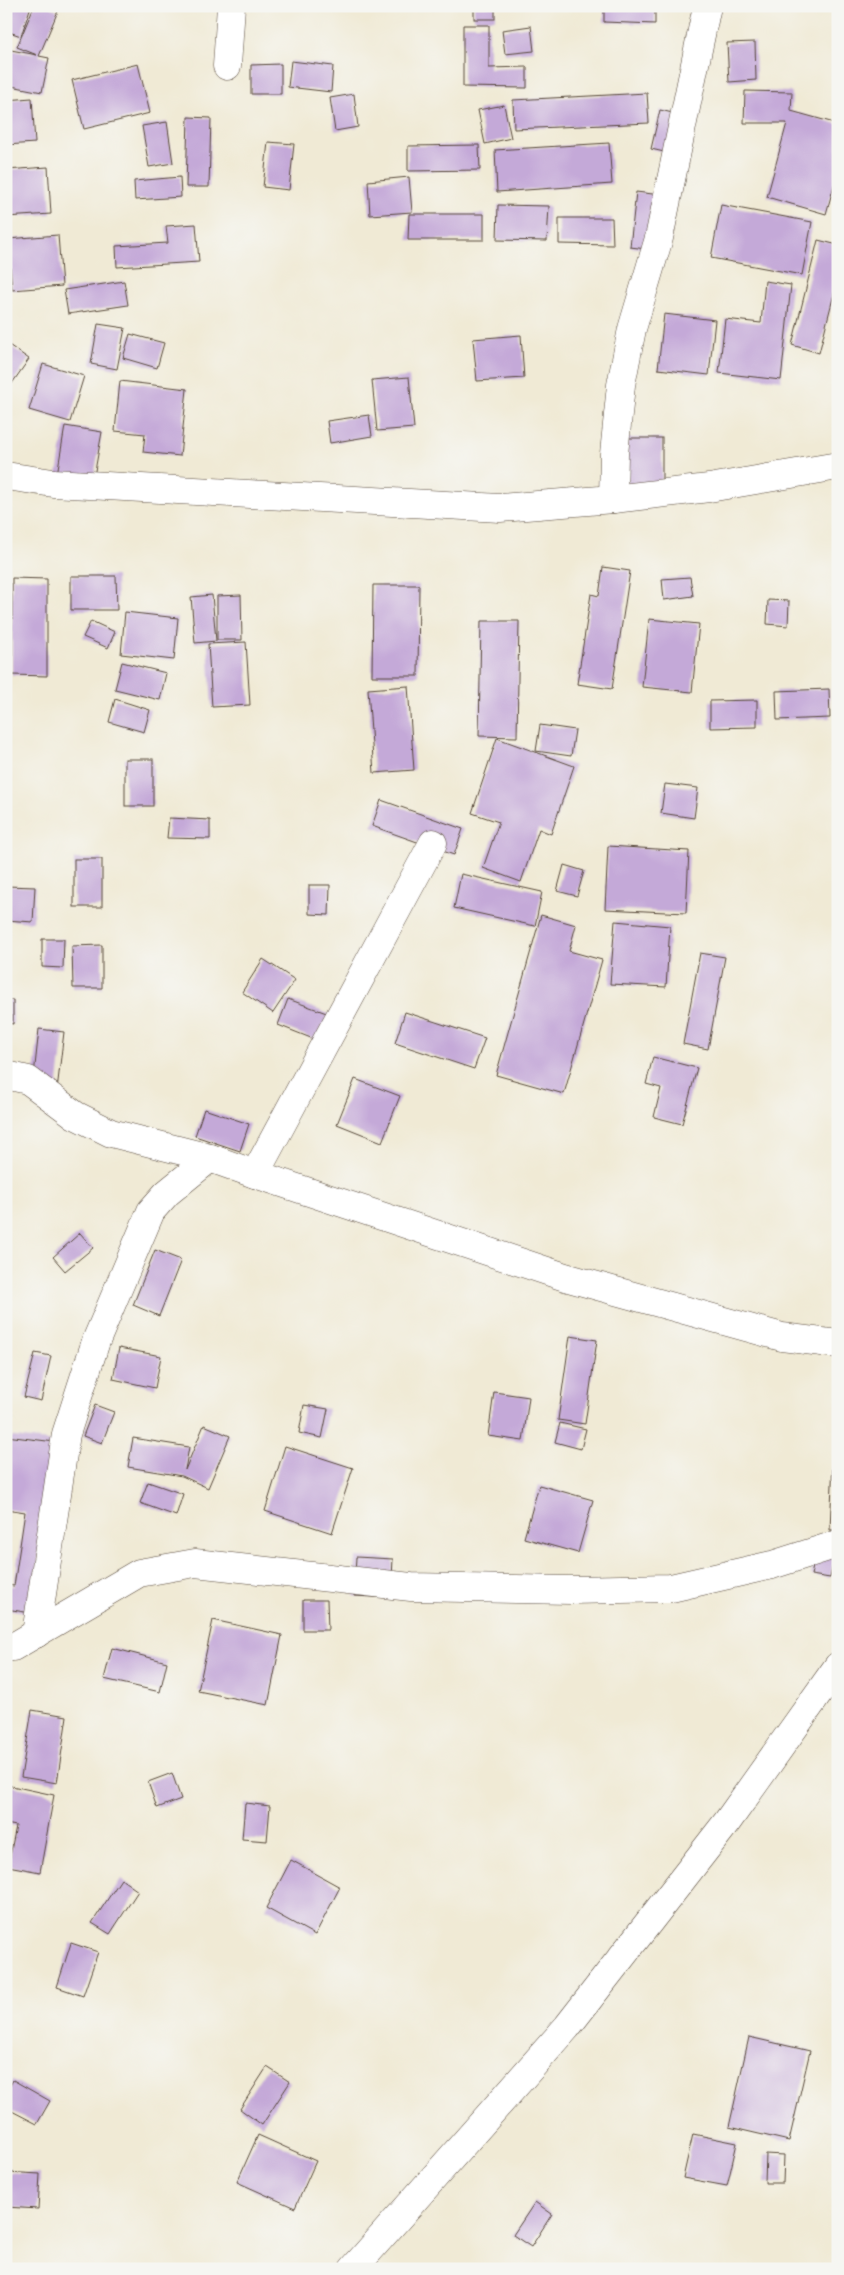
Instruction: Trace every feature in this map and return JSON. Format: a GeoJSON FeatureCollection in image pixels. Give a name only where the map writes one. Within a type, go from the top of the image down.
{"type":"FeatureCollection","features":[{"type":"Feature","properties":{"kind":"street"},"geometry":{"type":"LineString","coordinates":[[227,66],[231,6]]}},
{"type":"Feature","properties":{"kind":"street"},"geometry":{"type":"LineString","coordinates":[[613,499],[614,454],[621,385],[632,329],[659,238],[707,6]]}},
{"type":"Feature","properties":{"kind":"street"},"geometry":{"type":"LineString","coordinates":[[6,476],[53,483],[500,508],[613,499],[709,488],[838,466]]}},
{"type":"Feature","properties":{"kind":"street"},"geometry":{"type":"LineString","coordinates":[[255,1174],[433,843]]}},
{"type":"Feature","properties":{"kind":"street"},"geometry":{"type":"LineString","coordinates":[[6,1075],[28,1080],[75,1115],[111,1133],[210,1158],[566,1277],[782,1337],[838,1344]]}},
{"type":"Feature","properties":{"kind":"street"},"geometry":{"type":"LineString","coordinates":[[36,1634],[66,1434],[96,1340],[151,1211],[167,1194],[210,1158]]}},
{"type":"Feature","properties":{"kind":"street"},"geometry":{"type":"LineString","coordinates":[[6,1648],[36,1634],[139,1573],[195,1563],[411,1587],[571,1590],[671,1588],[772,1566],[838,1544]]}},
{"type":"Feature","properties":{"kind":"street"},"geometry":{"type":"LineString","coordinates":[[353,2269],[567,2027],[727,1822],[838,1666]]}},
{"type":"Feature","properties":{"kind":"building"},"geometry":{"type":"Polygon","coordinates":[[[6,6],[31,6],[21,36],[6,31],[6,6]]]}},
{"type":"Feature","properties":{"kind":"building"},"geometry":{"type":"Polygon","coordinates":[[[34,6],[49,6],[58,11],[39,56],[49,58],[42,92],[6,85],[6,49],[37,55],[17,47],[34,6]]]}},
{"type":"Feature","properties":{"kind":"building"},"geometry":{"type":"Polygon","coordinates":[[[474,6],[495,6],[495,19],[474,19],[474,6]]]}},
{"type":"Feature","properties":{"kind":"building"},"geometry":{"type":"Polygon","coordinates":[[[604,6],[655,6],[655,24],[604,22],[604,6]]]}},
{"type":"Feature","properties":{"kind":"building"},"geometry":{"type":"Polygon","coordinates":[[[463,25],[489,25],[489,68],[527,67],[527,88],[463,87],[463,25]]]}},
{"type":"Feature","properties":{"kind":"building"},"geometry":{"type":"Polygon","coordinates":[[[531,26],[534,51],[505,54],[502,30],[531,26]]]}},
{"type":"Feature","properties":{"kind":"building"},"geometry":{"type":"Polygon","coordinates":[[[755,42],[756,80],[729,82],[727,43],[755,42]]]}},
{"type":"Feature","properties":{"kind":"building"},"geometry":{"type":"Polygon","coordinates":[[[291,61],[333,66],[331,92],[288,87],[291,61]]]}},
{"type":"Feature","properties":{"kind":"building"},"geometry":{"type":"Polygon","coordinates":[[[138,64],[150,113],[84,129],[72,80],[138,64]]]}},
{"type":"Feature","properties":{"kind":"building"},"geometry":{"type":"Polygon","coordinates":[[[281,64],[281,94],[251,94],[251,65],[281,64]]]}},
{"type":"Feature","properties":{"kind":"building"},"geometry":{"type":"Polygon","coordinates":[[[745,91],[792,92],[791,111],[838,124],[838,171],[826,214],[767,197],[787,123],[744,123],[745,91]]]}},
{"type":"Feature","properties":{"kind":"building"},"geometry":{"type":"Polygon","coordinates":[[[647,93],[649,123],[514,129],[513,100],[647,93]]]}},
{"type":"Feature","properties":{"kind":"building"},"geometry":{"type":"Polygon","coordinates":[[[354,94],[358,127],[335,131],[330,98],[354,94]]]}},
{"type":"Feature","properties":{"kind":"building"},"geometry":{"type":"Polygon","coordinates":[[[32,98],[35,143],[6,145],[6,100],[32,98]]]}},
{"type":"Feature","properties":{"kind":"building"},"geometry":{"type":"Polygon","coordinates":[[[504,105],[511,138],[485,144],[478,110],[504,105]]]}},
{"type":"Feature","properties":{"kind":"building"},"geometry":{"type":"Polygon","coordinates":[[[660,110],[681,115],[673,154],[651,149],[660,110]]]}},
{"type":"Feature","properties":{"kind":"building"},"geometry":{"type":"Polygon","coordinates":[[[188,117],[211,118],[209,187],[186,187],[188,117]]]}},
{"type":"Feature","properties":{"kind":"building"},"geometry":{"type":"Polygon","coordinates":[[[167,122],[173,163],[149,167],[142,126],[167,122]]]}},
{"type":"Feature","properties":{"kind":"building"},"geometry":{"type":"Polygon","coordinates":[[[268,142],[294,144],[289,190],[263,187],[268,142]]]}},
{"type":"Feature","properties":{"kind":"building"},"geometry":{"type":"Polygon","coordinates":[[[609,143],[612,184],[497,192],[495,150],[609,143]]]}},
{"type":"Feature","properties":{"kind":"building"},"geometry":{"type":"Polygon","coordinates":[[[479,145],[480,170],[408,171],[408,146],[479,145]]]}},
{"type":"Feature","properties":{"kind":"building"},"geometry":{"type":"Polygon","coordinates":[[[48,167],[51,214],[6,217],[6,170],[48,167]]]}},
{"type":"Feature","properties":{"kind":"building"},"geometry":{"type":"Polygon","coordinates":[[[180,177],[181,197],[135,200],[134,181],[180,177]]]}},
{"type":"Feature","properties":{"kind":"building"},"geometry":{"type":"Polygon","coordinates":[[[409,177],[412,212],[370,215],[368,181],[409,177]]]}},
{"type":"Feature","properties":{"kind":"building"},"geometry":{"type":"Polygon","coordinates":[[[636,192],[661,195],[655,250],[630,247],[636,192]]]}},
{"type":"Feature","properties":{"kind":"building"},"geometry":{"type":"Polygon","coordinates":[[[498,205],[549,206],[547,241],[497,240],[498,205]]]}},
{"type":"Feature","properties":{"kind":"building"},"geometry":{"type":"Polygon","coordinates":[[[721,205],[812,222],[802,275],[711,258],[721,205]]]}},
{"type":"Feature","properties":{"kind":"building"},"geometry":{"type":"Polygon","coordinates":[[[409,214],[484,214],[484,240],[408,240],[409,214]]]}},
{"type":"Feature","properties":{"kind":"building"},"geometry":{"type":"Polygon","coordinates":[[[559,218],[612,218],[613,245],[559,244],[559,218]]]}},
{"type":"Feature","properties":{"kind":"building"},"geometry":{"type":"Polygon","coordinates":[[[196,224],[199,262],[117,267],[116,246],[168,243],[166,226],[196,224]]]}},
{"type":"Feature","properties":{"kind":"building"},"geometry":{"type":"Polygon","coordinates":[[[58,235],[62,286],[12,290],[8,239],[58,235]]]}},
{"type":"Feature","properties":{"kind":"building"},"geometry":{"type":"Polygon","coordinates":[[[818,240],[838,245],[838,278],[819,353],[792,345],[818,240]]]}},
{"type":"Feature","properties":{"kind":"building"},"geometry":{"type":"Polygon","coordinates":[[[124,281],[128,305],[68,314],[64,290],[124,281]]]}},
{"type":"Feature","properties":{"kind":"building"},"geometry":{"type":"Polygon","coordinates":[[[765,281],[791,285],[781,380],[719,373],[725,319],[761,323],[765,281]]]}},
{"type":"Feature","properties":{"kind":"building"},"geometry":{"type":"Polygon","coordinates":[[[664,314],[715,320],[709,375],[658,369],[664,314]]]}},
{"type":"Feature","properties":{"kind":"building"},"geometry":{"type":"Polygon","coordinates":[[[98,324],[125,328],[117,369],[91,364],[98,324]]]}},
{"type":"Feature","properties":{"kind":"building"},"geometry":{"type":"Polygon","coordinates":[[[130,334],[164,343],[157,368],[123,358],[130,334]]]}},
{"type":"Feature","properties":{"kind":"building"},"geometry":{"type":"Polygon","coordinates":[[[521,335],[524,378],[477,381],[473,339],[521,335]]]}},
{"type":"Feature","properties":{"kind":"building"},"geometry":{"type":"Polygon","coordinates":[[[6,343],[29,359],[6,392],[6,343]]]}},
{"type":"Feature","properties":{"kind":"building"},"geometry":{"type":"Polygon","coordinates":[[[43,364],[84,376],[70,422],[29,410],[43,364]]]}},
{"type":"Feature","properties":{"kind":"building"},"geometry":{"type":"Polygon","coordinates":[[[409,377],[414,428],[377,431],[372,380],[409,377]]]}},
{"type":"Feature","properties":{"kind":"building"},"geometry":{"type":"Polygon","coordinates":[[[120,381],[187,389],[180,456],[143,452],[145,434],[115,431],[120,381]]]}},
{"type":"Feature","properties":{"kind":"building"},"geometry":{"type":"Polygon","coordinates":[[[369,415],[372,436],[330,443],[327,421],[369,415]]]}},
{"type":"Feature","properties":{"kind":"building"},"geometry":{"type":"Polygon","coordinates":[[[65,426],[102,432],[91,493],[55,487],[65,426]]]}},
{"type":"Feature","properties":{"kind":"building"},"geometry":{"type":"Polygon","coordinates":[[[627,438],[662,438],[662,489],[627,489],[627,438]]]}},
{"type":"Feature","properties":{"kind":"building"},"geometry":{"type":"Polygon","coordinates":[[[603,567],[630,571],[612,689],[577,684],[591,594],[599,596],[603,567]]]}},
{"type":"Feature","properties":{"kind":"building"},"geometry":{"type":"Polygon","coordinates":[[[71,576],[116,576],[117,610],[71,610],[71,576]]]}},
{"type":"Feature","properties":{"kind":"building"},"geometry":{"type":"Polygon","coordinates":[[[690,577],[693,596],[664,600],[662,579],[690,577]]]}},
{"type":"Feature","properties":{"kind":"building"},"geometry":{"type":"Polygon","coordinates":[[[12,578],[47,579],[47,676],[12,675],[12,578]]]}},
{"type":"Feature","properties":{"kind":"building"},"geometry":{"type":"Polygon","coordinates":[[[373,585],[419,585],[418,676],[372,676],[373,585]]]}},
{"type":"Feature","properties":{"kind":"building"},"geometry":{"type":"Polygon","coordinates":[[[212,595],[216,641],[195,643],[191,597],[212,595]]]}},
{"type":"Feature","properties":{"kind":"building"},"geometry":{"type":"Polygon","coordinates":[[[241,595],[242,640],[217,640],[217,596],[241,595]]]}},
{"type":"Feature","properties":{"kind":"building"},"geometry":{"type":"Polygon","coordinates":[[[768,600],[789,601],[788,626],[767,624],[768,600]]]}},
{"type":"Feature","properties":{"kind":"building"},"geometry":{"type":"Polygon","coordinates":[[[125,612],[178,618],[174,660],[121,654],[125,612]]]}},
{"type":"Feature","properties":{"kind":"building"},"geometry":{"type":"Polygon","coordinates":[[[649,619],[699,624],[692,692],[642,687],[649,619]]]}},
{"type":"Feature","properties":{"kind":"building"},"geometry":{"type":"Polygon","coordinates":[[[91,621],[115,632],[108,648],[83,637],[91,621]]]}},
{"type":"Feature","properties":{"kind":"building"},"geometry":{"type":"Polygon","coordinates":[[[481,621],[519,621],[517,737],[479,736],[481,621]]]}},
{"type":"Feature","properties":{"kind":"building"},"geometry":{"type":"Polygon","coordinates":[[[246,642],[250,705],[212,707],[208,644],[246,642]]]}},
{"type":"Feature","properties":{"kind":"building"},"geometry":{"type":"Polygon","coordinates":[[[122,662],[166,673],[160,700],[115,689],[122,662]]]}},
{"type":"Feature","properties":{"kind":"building"},"geometry":{"type":"Polygon","coordinates":[[[408,686],[414,770],[374,773],[368,689],[408,686]]]}},
{"type":"Feature","properties":{"kind":"building"},"geometry":{"type":"Polygon","coordinates":[[[829,689],[830,718],[777,720],[776,691],[829,689]]]}},
{"type":"Feature","properties":{"kind":"building"},"geometry":{"type":"Polygon","coordinates":[[[115,699],[150,710],[144,732],[109,722],[115,699]]]}},
{"type":"Feature","properties":{"kind":"building"},"geometry":{"type":"Polygon","coordinates":[[[757,700],[757,727],[710,728],[710,701],[757,700]]]}},
{"type":"Feature","properties":{"kind":"building"},"geometry":{"type":"Polygon","coordinates":[[[540,725],[575,730],[571,756],[536,751],[540,725]]]}},
{"type":"Feature","properties":{"kind":"building"},"geometry":{"type":"Polygon","coordinates":[[[497,738],[574,766],[551,834],[539,829],[521,882],[483,868],[499,822],[472,813],[497,738]]]}},
{"type":"Feature","properties":{"kind":"building"},"geometry":{"type":"Polygon","coordinates":[[[125,759],[153,759],[153,806],[125,806],[125,759]]]}},
{"type":"Feature","properties":{"kind":"building"},"geometry":{"type":"Polygon","coordinates":[[[665,784],[698,788],[694,818],[661,813],[665,784]]]}},
{"type":"Feature","properties":{"kind":"building"},"geometry":{"type":"Polygon","coordinates":[[[381,800],[463,829],[454,855],[372,826],[381,800]]]}},
{"type":"Feature","properties":{"kind":"building"},"geometry":{"type":"Polygon","coordinates":[[[169,818],[210,820],[210,839],[167,838],[169,818]]]}},
{"type":"Feature","properties":{"kind":"building"},"geometry":{"type":"Polygon","coordinates":[[[608,846],[689,851],[686,913],[605,909],[608,846]]]}},
{"type":"Feature","properties":{"kind":"building"},"geometry":{"type":"Polygon","coordinates":[[[74,859],[102,859],[102,907],[74,907],[74,859]]]}},
{"type":"Feature","properties":{"kind":"building"},"geometry":{"type":"Polygon","coordinates":[[[564,865],[584,871],[577,896],[557,891],[564,865]]]}},
{"type":"Feature","properties":{"kind":"building"},"geometry":{"type":"Polygon","coordinates":[[[461,874],[542,892],[535,926],[454,908],[461,874]]]}},
{"type":"Feature","properties":{"kind":"building"},"geometry":{"type":"Polygon","coordinates":[[[309,885],[330,885],[329,915],[309,914],[309,885]]]}},
{"type":"Feature","properties":{"kind":"building"},"geometry":{"type":"Polygon","coordinates":[[[6,886],[35,887],[33,922],[6,920],[6,886]]]}},
{"type":"Feature","properties":{"kind":"building"},"geometry":{"type":"Polygon","coordinates":[[[541,915],[576,925],[569,951],[602,960],[564,1094],[496,1075],[541,915]]]}},
{"type":"Feature","properties":{"kind":"building"},"geometry":{"type":"Polygon","coordinates":[[[615,921],[670,926],[666,987],[610,984],[615,921]]]}},
{"type":"Feature","properties":{"kind":"building"},"geometry":{"type":"Polygon","coordinates":[[[42,939],[64,939],[63,968],[42,967],[42,939]]]}},
{"type":"Feature","properties":{"kind":"building"},"geometry":{"type":"Polygon","coordinates":[[[102,945],[102,988],[73,988],[72,946],[102,945]]]}},
{"type":"Feature","properties":{"kind":"building"},"geometry":{"type":"Polygon","coordinates":[[[700,953],[725,957],[708,1049],[683,1044],[700,953]]]}},
{"type":"Feature","properties":{"kind":"building"},"geometry":{"type":"Polygon","coordinates":[[[263,959],[295,980],[273,1013],[242,992],[263,959]]]}},
{"type":"Feature","properties":{"kind":"building"},"geometry":{"type":"Polygon","coordinates":[[[288,999],[332,1015],[321,1042],[278,1025],[288,999]]]}},
{"type":"Feature","properties":{"kind":"building"},"geometry":{"type":"Polygon","coordinates":[[[6,1000],[13,1000],[13,1024],[6,1023],[6,1000]]]}},
{"type":"Feature","properties":{"kind":"building"},"geometry":{"type":"Polygon","coordinates":[[[405,1012],[485,1038],[474,1069],[395,1043],[405,1012]]]}},
{"type":"Feature","properties":{"kind":"building"},"geometry":{"type":"Polygon","coordinates":[[[39,1029],[64,1032],[56,1098],[32,1094],[39,1029]]]}},
{"type":"Feature","properties":{"kind":"building"},"geometry":{"type":"Polygon","coordinates":[[[653,1057],[697,1068],[682,1124],[654,1117],[661,1088],[646,1084],[653,1057]]]}},
{"type":"Feature","properties":{"kind":"building"},"geometry":{"type":"Polygon","coordinates":[[[355,1079],[400,1096],[382,1142],[337,1124],[355,1079]]]}},
{"type":"Feature","properties":{"kind":"building"},"geometry":{"type":"Polygon","coordinates":[[[204,1109],[249,1124],[240,1151],[195,1136],[204,1109]]]}},
{"type":"Feature","properties":{"kind":"building"},"geometry":{"type":"Polygon","coordinates":[[[80,1233],[93,1248],[65,1271],[53,1257],[80,1233]]]}},
{"type":"Feature","properties":{"kind":"building"},"geometry":{"type":"Polygon","coordinates":[[[155,1250],[181,1260],[159,1316],[133,1305],[155,1250]]]}},
{"type":"Feature","properties":{"kind":"building"},"geometry":{"type":"Polygon","coordinates":[[[570,1336],[597,1340],[585,1424],[558,1420],[570,1336]]]}},
{"type":"Feature","properties":{"kind":"building"},"geometry":{"type":"Polygon","coordinates":[[[119,1348],[161,1356],[155,1388],[113,1379],[119,1348]]]}},
{"type":"Feature","properties":{"kind":"building"},"geometry":{"type":"Polygon","coordinates":[[[35,1353],[51,1356],[41,1401],[24,1397],[35,1353]]]}},
{"type":"Feature","properties":{"kind":"building"},"geometry":{"type":"Polygon","coordinates":[[[494,1392],[529,1397],[523,1441],[488,1436],[494,1392]]]}},
{"type":"Feature","properties":{"kind":"building"},"geometry":{"type":"Polygon","coordinates":[[[95,1405],[114,1412],[102,1443],[83,1436],[95,1405]]]}},
{"type":"Feature","properties":{"kind":"building"},"geometry":{"type":"Polygon","coordinates":[[[304,1405],[328,1409],[322,1438],[299,1433],[304,1405]]]}},
{"type":"Feature","properties":{"kind":"building"},"geometry":{"type":"Polygon","coordinates":[[[560,1423],[586,1429],[581,1449],[555,1442],[560,1423]]]}},
{"type":"Feature","properties":{"kind":"building"},"geometry":{"type":"Polygon","coordinates":[[[204,1425],[230,1436],[208,1488],[182,1476],[128,1467],[133,1438],[189,1447],[185,1470],[204,1425]]]}},
{"type":"Feature","properties":{"kind":"building"},"geometry":{"type":"Polygon","coordinates":[[[6,1436],[55,1442],[31,1613],[6,1609],[6,1585],[14,1586],[25,1512],[6,1509],[6,1436]]]}},
{"type":"Feature","properties":{"kind":"building"},"geometry":{"type":"Polygon","coordinates":[[[285,1446],[353,1468],[332,1533],[265,1511],[285,1446]]]}},
{"type":"Feature","properties":{"kind":"building"},"geometry":{"type":"Polygon","coordinates":[[[833,1461],[838,1461],[838,1530],[830,1530],[833,1461]]]}},
{"type":"Feature","properties":{"kind":"building"},"geometry":{"type":"Polygon","coordinates":[[[148,1482],[183,1494],[176,1516],[140,1503],[148,1482]]]}},
{"type":"Feature","properties":{"kind":"building"},"geometry":{"type":"Polygon","coordinates":[[[539,1485],[593,1500],[578,1553],[524,1538],[539,1485]]]}},
{"type":"Feature","properties":{"kind":"building"},"geometry":{"type":"Polygon","coordinates":[[[820,1537],[838,1541],[830,1578],[811,1575],[820,1537]]]}},
{"type":"Feature","properties":{"kind":"building"},"geometry":{"type":"Polygon","coordinates":[[[356,1557],[393,1559],[391,1598],[354,1596],[356,1557]]]}},
{"type":"Feature","properties":{"kind":"building"},"geometry":{"type":"Polygon","coordinates":[[[303,1600],[327,1600],[328,1630],[303,1630],[303,1600]]]}},
{"type":"Feature","properties":{"kind":"building"},"geometry":{"type":"Polygon","coordinates":[[[213,1620],[282,1635],[268,1705],[198,1691],[213,1620]]]}},
{"type":"Feature","properties":{"kind":"building"},"geometry":{"type":"Polygon","coordinates":[[[112,1648],[167,1662],[160,1692],[104,1679],[112,1648]]]}},
{"type":"Feature","properties":{"kind":"building"},"geometry":{"type":"Polygon","coordinates":[[[32,1710],[67,1716],[57,1783],[21,1777],[32,1710]]]}},
{"type":"Feature","properties":{"kind":"building"},"geometry":{"type":"Polygon","coordinates":[[[172,1773],[181,1799],[157,1808],[148,1782],[172,1773]]]}},
{"type":"Feature","properties":{"kind":"building"},"geometry":{"type":"Polygon","coordinates":[[[7,1785],[54,1795],[40,1872],[8,1866],[16,1826],[6,1824],[7,1785]]]}},
{"type":"Feature","properties":{"kind":"building"},"geometry":{"type":"Polygon","coordinates":[[[245,1803],[270,1806],[267,1841],[242,1839],[245,1803]]]}},
{"type":"Feature","properties":{"kind":"building"},"geometry":{"type":"Polygon","coordinates":[[[291,1860],[340,1887],[315,1935],[266,1908],[291,1860]]]}},
{"type":"Feature","properties":{"kind":"building"},"geometry":{"type":"Polygon","coordinates":[[[121,1879],[138,1891],[110,1934],[92,1923],[121,1879]]]}},
{"type":"Feature","properties":{"kind":"building"},"geometry":{"type":"Polygon","coordinates":[[[71,1943],[98,1952],[83,1996],[57,1987],[71,1943]]]}},
{"type":"Feature","properties":{"kind":"building"},"geometry":{"type":"Polygon","coordinates":[[[749,2037],[810,2051],[789,2141],[729,2127],[749,2037]]]}},
{"type":"Feature","properties":{"kind":"building"},"geometry":{"type":"Polygon","coordinates":[[[267,2067],[290,2082],[262,2125],[240,2109],[267,2067]]]}},
{"type":"Feature","properties":{"kind":"building"},"geometry":{"type":"Polygon","coordinates":[[[13,2080],[50,2101],[37,2124],[6,2108],[6,2093],[13,2080]]]}},
{"type":"Feature","properties":{"kind":"building"},"geometry":{"type":"Polygon","coordinates":[[[693,2134],[737,2143],[727,2186],[683,2178],[693,2134]]]}},
{"type":"Feature","properties":{"kind":"building"},"geometry":{"type":"Polygon","coordinates":[[[258,2135],[316,2161],[295,2208],[237,2182],[258,2135]]]}},
{"type":"Feature","properties":{"kind":"building"},"geometry":{"type":"Polygon","coordinates":[[[766,2154],[784,2155],[783,2183],[765,2183],[766,2154]]]}},
{"type":"Feature","properties":{"kind":"building"},"geometry":{"type":"Polygon","coordinates":[[[6,2172],[40,2174],[38,2209],[6,2207],[6,2172]]]}},
{"type":"Feature","properties":{"kind":"building"},"geometry":{"type":"Polygon","coordinates":[[[535,2202],[552,2214],[531,2247],[513,2235],[535,2202]]]}}]}
